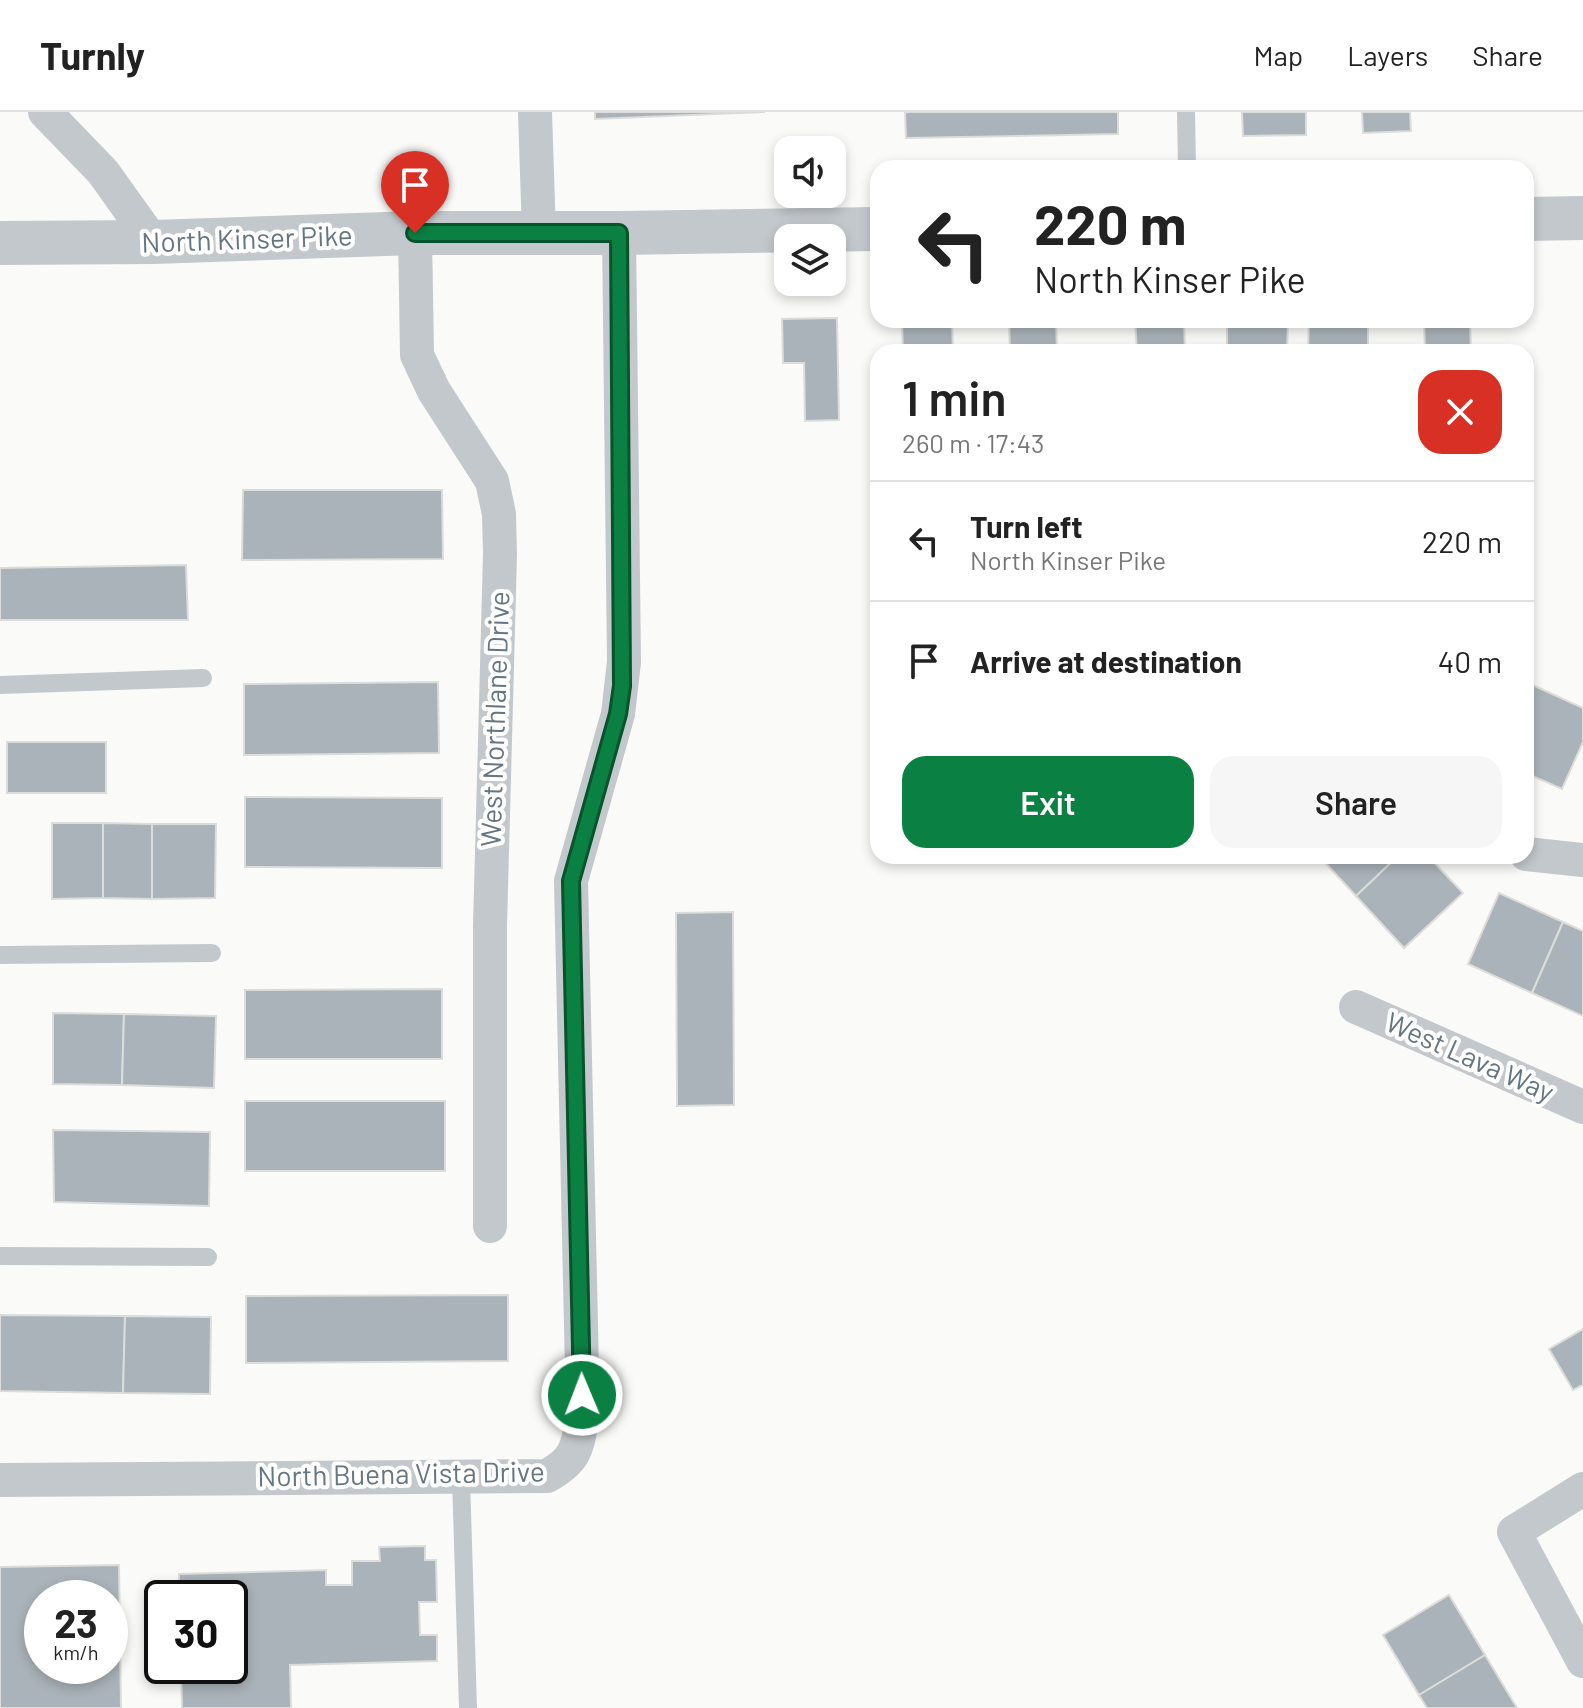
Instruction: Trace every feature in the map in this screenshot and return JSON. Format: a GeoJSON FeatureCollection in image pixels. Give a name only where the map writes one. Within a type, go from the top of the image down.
{"type":"FeatureCollection","features":[{"type":"Feature","properties":{"kind":"street"},"geometry":{"type":"LineString","coordinates":[[45,112],[103,172],[153,242]]}},
{"type":"Feature","properties":{"kind":"street"},"geometry":{"type":"LineString","coordinates":[[535,112],[539,234]]}},
{"type":"Feature","properties":{"kind":"street"},"geometry":{"type":"LineString","coordinates":[[1534,219],[1583,218]]}},
{"type":"Feature","properties":{"kind":"street","name":"North Kinser Pike"},"geometry":{"type":"LineString","coordinates":[[0,243],[153,242],[415,233],[870,229]]}},
{"type":"Feature","properties":{"kind":"street","name":"West Northlane Drive"},"geometry":{"type":"LineString","coordinates":[[415,233],[417,355],[434,391],[492,481],[499,514],[490,926],[490,1226]]}},
{"type":"Feature","properties":{"kind":"street","name":"North Buena Vista Drive"},"geometry":{"type":"LineString","coordinates":[[0,1480],[547,1476],[565,1466],[576,1449],[583,1414],[571,881],[618,714],[622,686],[619,233]]}},
{"type":"Feature","properties":{"kind":"street"},"geometry":{"type":"LineString","coordinates":[[1534,855],[1583,860]]}},
{"type":"Feature","properties":{"kind":"street","name":"West Lava Way"},"geometry":{"type":"LineString","coordinates":[[1356,1007],[1583,1107]]}},
{"type":"Feature","properties":{"kind":"street"},"geometry":{"type":"LineString","coordinates":[[1583,1489],[1514,1532],[1583,1661]]}},
{"type":"Feature","properties":{"kind":"lane"},"geometry":{"type":"LineString","coordinates":[[1186,112],[1187,160]]}},
{"type":"Feature","properties":{"kind":"lane"},"geometry":{"type":"LineString","coordinates":[[0,685],[203,678]]}},
{"type":"Feature","properties":{"kind":"lane"},"geometry":{"type":"LineString","coordinates":[[0,955],[212,953]]}},
{"type":"Feature","properties":{"kind":"lane"},"geometry":{"type":"LineString","coordinates":[[0,1256],[208,1257]]}},
{"type":"Feature","properties":{"kind":"lane"},"geometry":{"type":"LineString","coordinates":[[461,1477],[468,1708]]}},
{"type":"Feature","properties":{"kind":"building"},"geometry":{"type":"Polygon","coordinates":[[[595,112],[765,112],[595,119],[595,112]]]}},
{"type":"Feature","properties":{"kind":"building"},"geometry":{"type":"Polygon","coordinates":[[[905,112],[1118,112],[1118,134],[906,138],[905,112]]]}},
{"type":"Feature","properties":{"kind":"building"},"geometry":{"type":"Polygon","coordinates":[[[1242,112],[1306,112],[1306,135],[1243,136],[1242,112]]]}},
{"type":"Feature","properties":{"kind":"building"},"geometry":{"type":"Polygon","coordinates":[[[1362,112],[1410,112],[1411,131],[1363,133],[1362,112]]]}},
{"type":"Feature","properties":{"kind":"building"},"geometry":{"type":"Polygon","coordinates":[[[837,318],[839,420],[805,421],[804,363],[783,363],[782,319],[837,318]]]}},
{"type":"Feature","properties":{"kind":"building"},"geometry":{"type":"Polygon","coordinates":[[[902,328],[952,328],[953,344],[903,344],[902,328]]]}},
{"type":"Feature","properties":{"kind":"building"},"geometry":{"type":"Polygon","coordinates":[[[1009,328],[1056,328],[1057,344],[1010,344],[1009,328]]]}},
{"type":"Feature","properties":{"kind":"building"},"geometry":{"type":"Polygon","coordinates":[[[1136,328],[1184,328],[1185,344],[1136,344],[1136,328]]]}},
{"type":"Feature","properties":{"kind":"building"},"geometry":{"type":"Polygon","coordinates":[[[1227,328],[1288,328],[1287,344],[1227,344],[1227,328]]]}},
{"type":"Feature","properties":{"kind":"building"},"geometry":{"type":"Polygon","coordinates":[[[1309,328],[1368,328],[1368,344],[1308,344],[1309,328]]]}},
{"type":"Feature","properties":{"kind":"building"},"geometry":{"type":"Polygon","coordinates":[[[1424,328],[1470,328],[1471,344],[1425,344],[1424,328]]]}},
{"type":"Feature","properties":{"kind":"building"},"geometry":{"type":"Polygon","coordinates":[[[243,490],[442,490],[443,559],[242,560],[243,490]]]}},
{"type":"Feature","properties":{"kind":"building"},"geometry":{"type":"Polygon","coordinates":[[[186,565],[188,620],[0,620],[0,568],[186,565]]]}},
{"type":"Feature","properties":{"kind":"building"},"geometry":{"type":"Polygon","coordinates":[[[438,682],[439,753],[244,755],[244,684],[438,682]]]}},
{"type":"Feature","properties":{"kind":"building"},"geometry":{"type":"Polygon","coordinates":[[[1534,686],[1583,708],[1583,742],[1562,789],[1534,777],[1534,686]]]}},
{"type":"Feature","properties":{"kind":"building"},"geometry":{"type":"Polygon","coordinates":[[[7,742],[106,742],[106,793],[7,793],[7,742]]]}},
{"type":"Feature","properties":{"kind":"building"},"geometry":{"type":"Polygon","coordinates":[[[245,797],[442,798],[442,868],[245,867],[245,797]]]}},
{"type":"Feature","properties":{"kind":"building"},"geometry":{"type":"Polygon","coordinates":[[[52,823],[103,823],[103,898],[52,899],[52,823]]]}},
{"type":"Feature","properties":{"kind":"building"},"geometry":{"type":"Polygon","coordinates":[[[103,823],[152,824],[152,899],[103,898],[103,823]]]}},
{"type":"Feature","properties":{"kind":"building"},"geometry":{"type":"Polygon","coordinates":[[[152,824],[216,824],[215,898],[152,899],[152,824]]]}},
{"type":"Feature","properties":{"kind":"building"},"geometry":{"type":"Polygon","coordinates":[[[1326,864],[1390,864],[1356,896],[1326,864]]]}},
{"type":"Feature","properties":{"kind":"building"},"geometry":{"type":"Polygon","coordinates":[[[1390,864],[1436,864],[1463,893],[1404,948],[1356,896],[1390,864]]]}},
{"type":"Feature","properties":{"kind":"building"},"geometry":{"type":"Polygon","coordinates":[[[1499,893],[1563,922],[1532,993],[1468,964],[1499,893]]]}},
{"type":"Feature","properties":{"kind":"building"},"geometry":{"type":"Polygon","coordinates":[[[733,912],[734,1105],[677,1106],[676,913],[733,912]]]}},
{"type":"Feature","properties":{"kind":"building"},"geometry":{"type":"Polygon","coordinates":[[[1563,922],[1583,931],[1583,1016],[1532,993],[1563,922]]]}},
{"type":"Feature","properties":{"kind":"building"},"geometry":{"type":"Polygon","coordinates":[[[442,989],[442,1059],[245,1059],[245,990],[442,989]]]}},
{"type":"Feature","properties":{"kind":"building"},"geometry":{"type":"Polygon","coordinates":[[[53,1013],[124,1014],[122,1085],[53,1084],[53,1013]]]}},
{"type":"Feature","properties":{"kind":"building"},"geometry":{"type":"Polygon","coordinates":[[[124,1014],[216,1016],[214,1088],[122,1085],[124,1014]]]}},
{"type":"Feature","properties":{"kind":"building"},"geometry":{"type":"Polygon","coordinates":[[[245,1101],[445,1101],[445,1171],[245,1171],[245,1101]]]}},
{"type":"Feature","properties":{"kind":"building"},"geometry":{"type":"Polygon","coordinates":[[[53,1130],[210,1132],[209,1206],[54,1202],[53,1130]]]}},
{"type":"Feature","properties":{"kind":"building"},"geometry":{"type":"Polygon","coordinates":[[[508,1295],[508,1361],[246,1363],[246,1296],[508,1295]]]}},
{"type":"Feature","properties":{"kind":"building"},"geometry":{"type":"Polygon","coordinates":[[[0,1315],[125,1316],[123,1393],[0,1391],[0,1315]]]}},
{"type":"Feature","properties":{"kind":"building"},"geometry":{"type":"Polygon","coordinates":[[[125,1316],[211,1317],[210,1394],[123,1393],[125,1316]]]}},
{"type":"Feature","properties":{"kind":"building"},"geometry":{"type":"Polygon","coordinates":[[[1583,1329],[1583,1385],[1573,1390],[1549,1349],[1583,1329]]]}},
{"type":"Feature","properties":{"kind":"building"},"geometry":{"type":"Polygon","coordinates":[[[425,1546],[425,1560],[436,1560],[437,1602],[419,1602],[420,1635],[437,1635],[437,1661],[290,1665],[291,1708],[182,1708],[181,1684],[248,1684],[248,1580],[179,1580],[179,1574],[326,1570],[326,1585],[352,1585],[352,1561],[380,1561],[379,1547],[425,1546]]]}},
{"type":"Feature","properties":{"kind":"building"},"geometry":{"type":"Polygon","coordinates":[[[119,1565],[119,1580],[24,1580],[24,1684],[121,1684],[121,1708],[0,1708],[0,1567],[119,1565]]]}},
{"type":"Feature","properties":{"kind":"building"},"geometry":{"type":"Polygon","coordinates":[[[1449,1595],[1485,1655],[1419,1695],[1383,1635],[1449,1595]]]}},
{"type":"Feature","properties":{"kind":"building"},"geometry":{"type":"Polygon","coordinates":[[[1485,1655],[1517,1708],[1427,1708],[1419,1695],[1485,1655]]]}},
{"type":"Feature","properties":{"kind":"route"},"geometry":{"type":"LineString","coordinates":[[415,233],[619,233],[624,662],[618,714],[584,825],[571,881],[582,1395]]}}]}
